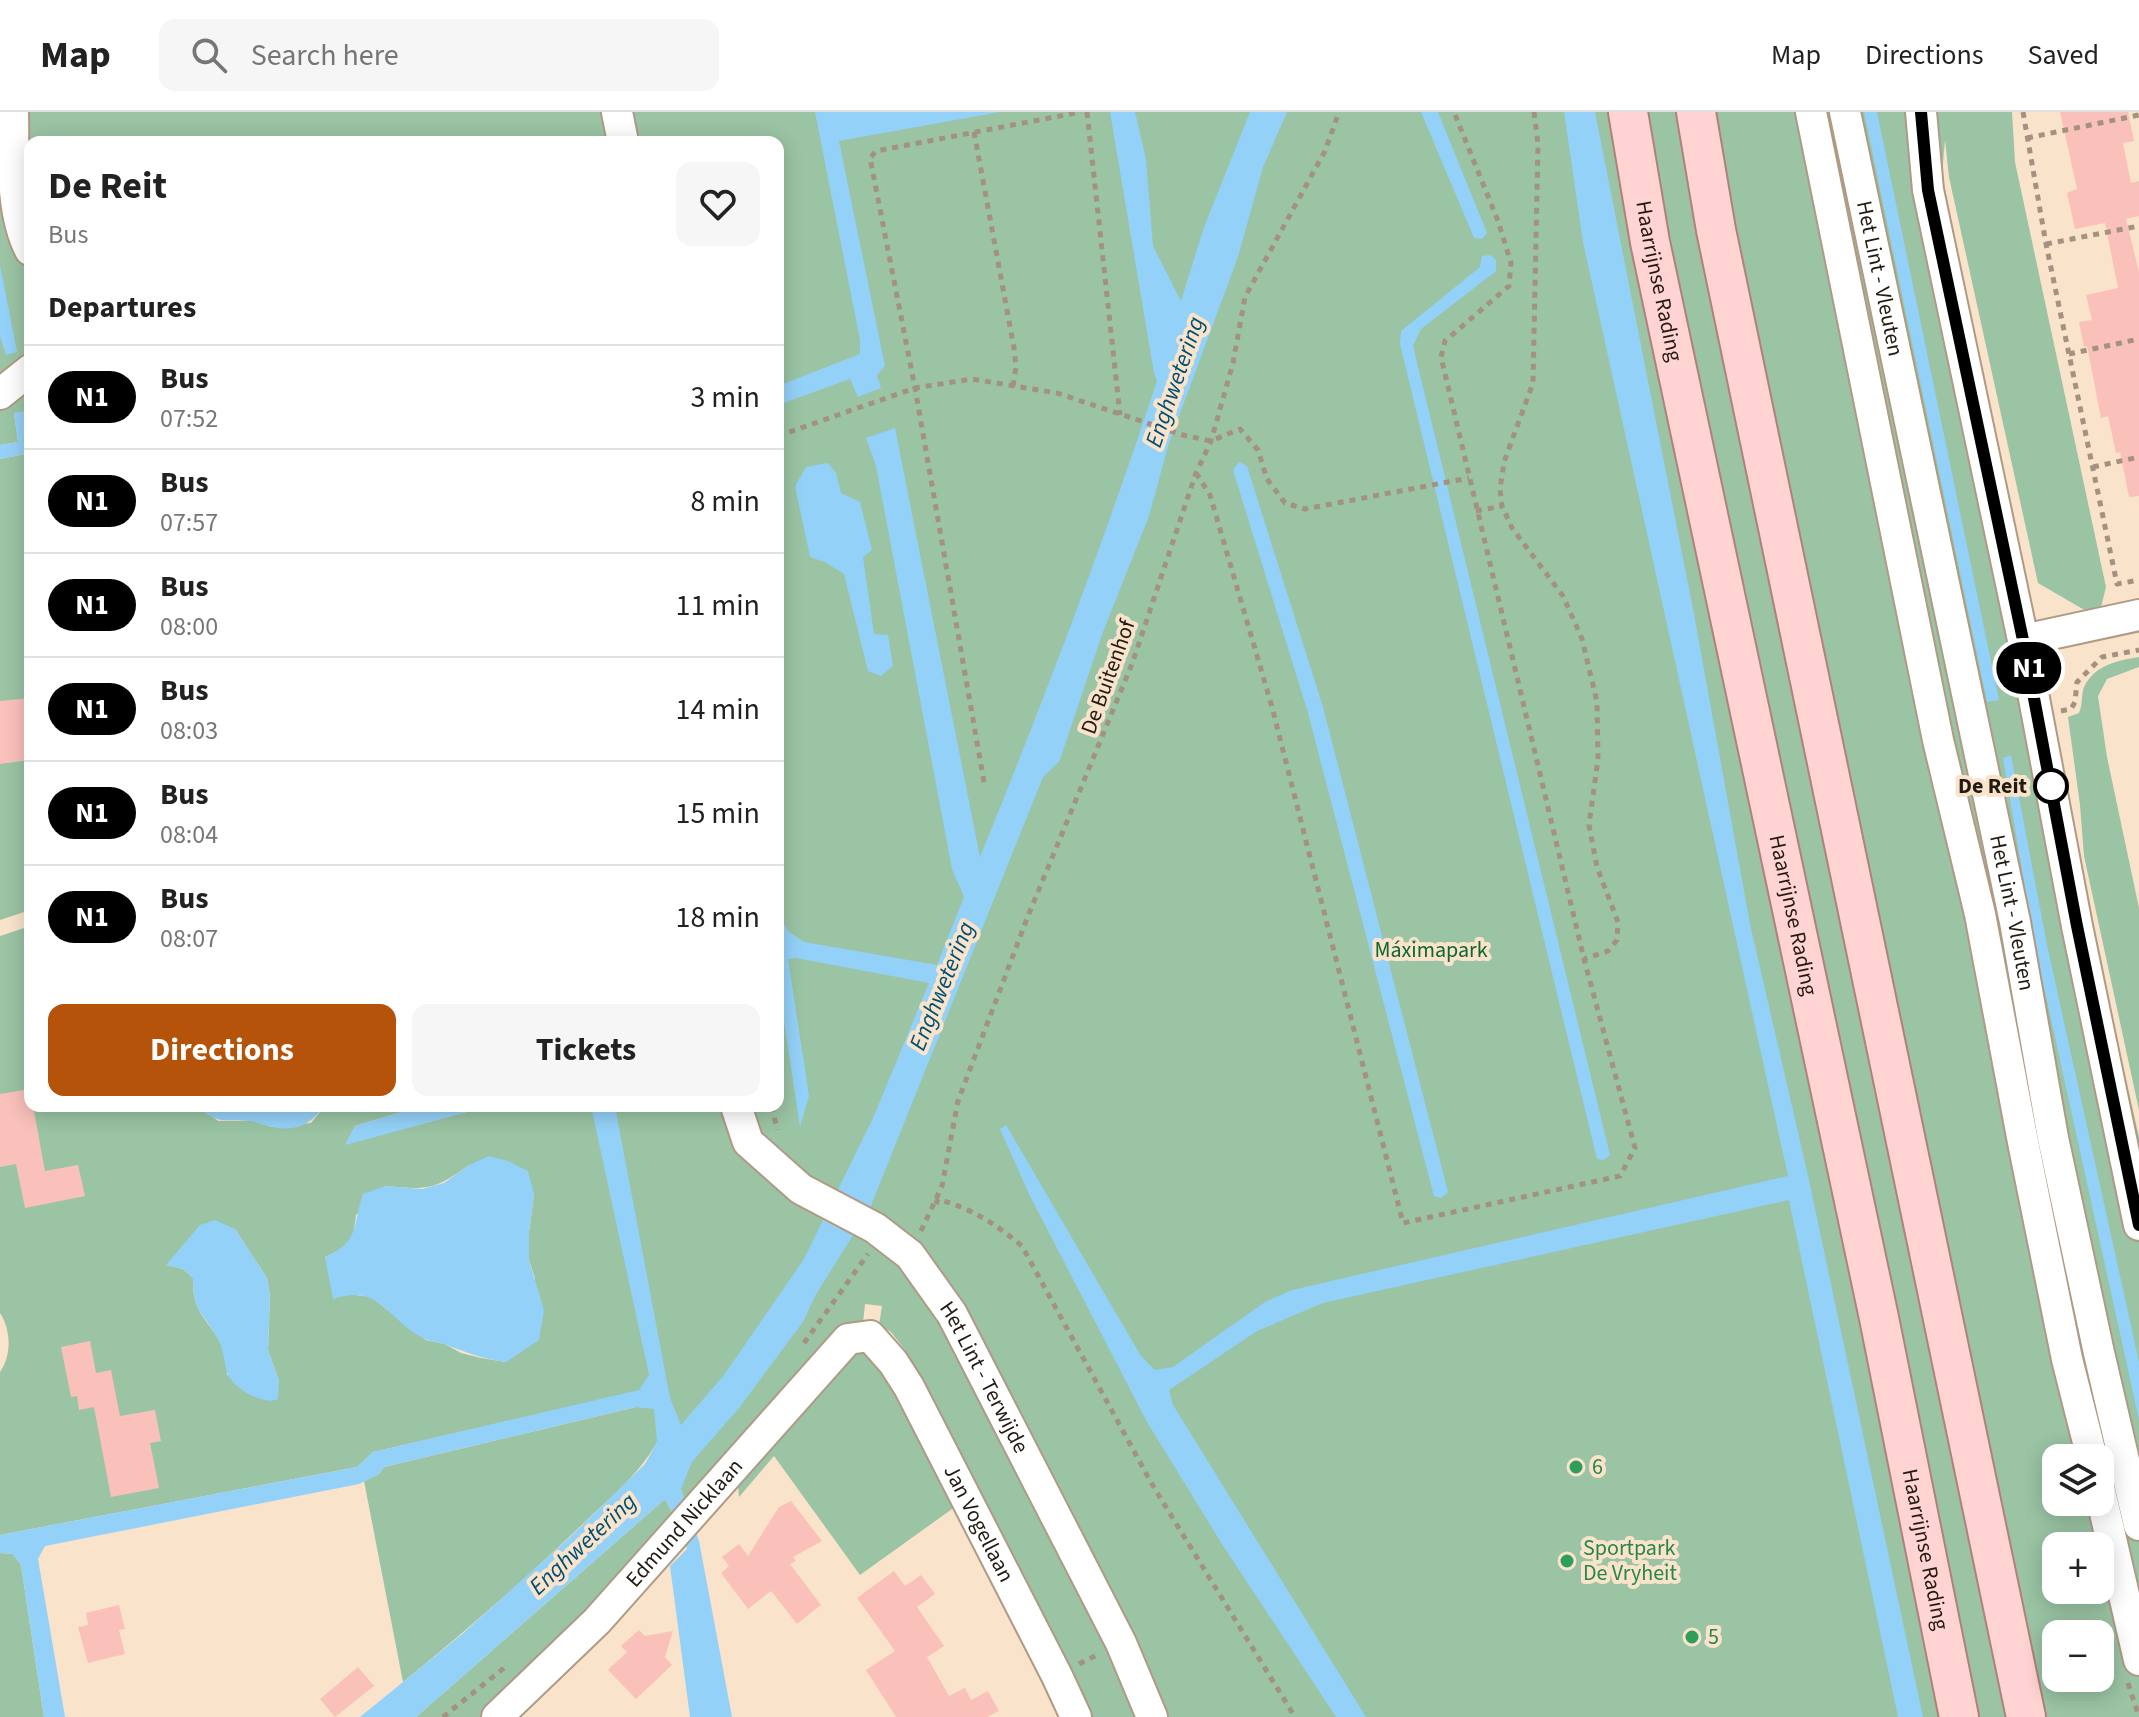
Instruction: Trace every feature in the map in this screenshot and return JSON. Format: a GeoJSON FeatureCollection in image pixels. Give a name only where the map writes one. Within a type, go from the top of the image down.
{"type":"FeatureCollection","features":[{"type":"Feature","properties":{"kind":"main road","name":"Haarrijnse Rading"},"geometry":{"type":"LineString","coordinates":[[1628,112],[1653,258],[1875,1302],[1959,1717]]}},
{"type":"Feature","properties":{"kind":"main road"},"geometry":{"type":"LineString","coordinates":[[1696,112],[1716,230],[2026,1717]]}},
{"type":"Feature","properties":{"kind":"street"},"geometry":{"type":"LineString","coordinates":[[13,112],[14,178],[24,239]]}},
{"type":"Feature","properties":{"kind":"street"},"geometry":{"type":"LineString","coordinates":[[617,112],[622,136]]}},
{"type":"Feature","properties":{"kind":"street","name":"Het Lint - Vleuten"},"geometry":{"type":"LineString","coordinates":[[1811,112],[1896,520],[1938,740],[1980,914],[2067,1359],[2088,1444]]}},
{"type":"Feature","properties":{"kind":"street"},"geometry":{"type":"LineString","coordinates":[[1921,112],[1928,190],[2023,640],[2077,926],[2139,1225]]}},
{"type":"Feature","properties":{"kind":"street"},"geometry":{"type":"LineString","coordinates":[[1816,142],[1847,124]]}},
{"type":"Feature","properties":{"kind":"street","name":"Het Lint - Vleuten"},"geometry":{"type":"LineString","coordinates":[[1847,124],[2015,922],[2053,1138],[2099,1353],[2129,1527],[2139,1660]]}},
{"type":"Feature","properties":{"kind":"street"},"geometry":{"type":"LineString","coordinates":[[0,394],[24,375]]}},
{"type":"Feature","properties":{"kind":"street"},"geometry":{"type":"LineString","coordinates":[[1896,520],[1928,514]]}},
{"type":"Feature","properties":{"kind":"street"},"geometry":{"type":"LineString","coordinates":[[2023,640],[2139,615]]}},
{"type":"Feature","properties":{"kind":"street"},"geometry":{"type":"LineString","coordinates":[[1938,740],[1974,731]]}},
{"type":"Feature","properties":{"kind":"street","name":"Het Lint - Terwijde"},"geometry":{"type":"LineString","coordinates":[[738,1112],[748,1142],[801,1189],[875,1228],[910,1255],[952,1314],[1121,1643],[1152,1717]]}},
{"type":"Feature","properties":{"kind":"street"},"geometry":{"type":"LineString","coordinates":[[2023,1142],[2053,1138]]}},
{"type":"Feature","properties":{"kind":"street","name":"Edmund Nicklaan"},"geometry":{"type":"LineString","coordinates":[[497,1717],[597,1621],[848,1339],[870,1336]]}},
{"type":"Feature","properties":{"kind":"street","name":"Jan Vogellaan"},"geometry":{"type":"LineString","coordinates":[[870,1336],[893,1362],[909,1387],[1076,1717]]}},
{"type":"Feature","properties":{"kind":"street"},"geometry":{"type":"LineString","coordinates":[[2067,1359],[2099,1353]]}},
{"type":"Feature","properties":{"kind":"street","name":"Het Lint - Vleuten"},"geometry":{"type":"LineString","coordinates":[[2114,1508],[2129,1527]]}},
{"type":"Feature","properties":{"kind":"path"},"geometry":{"type":"LineString","coordinates":[[984,782],[915,388],[870,158],[876,151],[1084,112],[1120,415]]}},
{"type":"Feature","properties":{"kind":"path","name":"De Buitenhof"},"geometry":{"type":"LineString","coordinates":[[910,1255],[942,1186],[958,1101],[1028,916],[1132,664],[1196,473],[1211,441],[1233,363],[1245,297],[1325,151],[1339,112]]}},
{"type":"Feature","properties":{"kind":"path"},"geometry":{"type":"LineString","coordinates":[[1196,473],[1210,495],[1272,707],[1403,1223],[1620,1176],[1635,1148],[1584,959],[1441,357],[1445,341],[1509,286],[1511,263],[1498,221],[1454,112]]}},
{"type":"Feature","properties":{"kind":"path"},"geometry":{"type":"LineString","coordinates":[[1534,112],[1538,144],[1533,383],[1504,462],[1500,489],[1502,506],[1512,528],[1563,596],[1582,639],[1597,702],[1598,759],[1589,825],[1597,867],[1618,922],[1617,940],[1608,951],[1584,959]]}},
{"type":"Feature","properties":{"kind":"path"},"geometry":{"type":"LineString","coordinates":[[2023,112],[2046,244],[2117,584],[2139,580]]}},
{"type":"Feature","properties":{"kind":"path"},"geometry":{"type":"LineString","coordinates":[[2027,138],[2139,115]]}},
{"type":"Feature","properties":{"kind":"path"},"geometry":{"type":"LineString","coordinates":[[974,132],[1014,348],[1016,367],[1013,386]]}},
{"type":"Feature","properties":{"kind":"path"},"geometry":{"type":"LineString","coordinates":[[2046,244],[2139,226]]}},
{"type":"Feature","properties":{"kind":"path"},"geometry":{"type":"LineString","coordinates":[[2069,354],[2139,339]]}},
{"type":"Feature","properties":{"kind":"path"},"geometry":{"type":"LineString","coordinates":[[784,434],[915,388],[972,379],[1057,393],[1183,435],[1211,441],[1240,429],[1258,450],[1267,479],[1285,503],[1305,509],[1469,478]]}},
{"type":"Feature","properties":{"kind":"path"},"geometry":{"type":"LineString","coordinates":[[2093,467],[2139,457]]}},
{"type":"Feature","properties":{"kind":"path"},"geometry":{"type":"LineString","coordinates":[[1476,511],[1502,506]]}},
{"type":"Feature","properties":{"kind":"path"},"geometry":{"type":"LineString","coordinates":[[910,1255],[938,1199],[968,1208],[991,1220],[1022,1246],[1153,1486],[1295,1717]]}},
{"type":"Feature","properties":{"kind":"path"},"geometry":{"type":"LineString","coordinates":[[1057,1676],[1121,1643]]}},
{"type":"Feature","properties":{"kind":"green space","name":"Máximapark"},"geometry":{"type":"Polygon","coordinates":[[[0,112],[2012,112],[2015,162],[2106,587],[2100,611],[2093,615],[2038,583],[1949,177],[1945,140],[1942,174],[2095,943],[2139,1137],[2139,1717],[1087,1717],[905,1350],[891,1332],[879,1325],[882,1306],[865,1304],[863,1323],[689,1515],[681,1489],[657,1442],[626,1483],[566,1540],[403,1682],[364,1481],[379,1474],[384,1467],[636,1407],[654,1408],[639,1391],[373,1452],[357,1467],[0,1535],[0,1372],[7,1358],[9,1342],[0,1313],[0,936],[24,928],[24,1112],[206,1112],[218,1121],[253,1121],[272,1127],[311,1123],[320,1112],[401,1112],[355,1126],[346,1144],[466,1112],[784,1112],[784,136],[24,136],[24,412],[14,413],[18,442],[0,445],[0,112]],[[469,1165],[439,1184],[411,1188],[385,1186],[356,1215],[353,1237],[342,1249],[325,1257],[348,1294],[371,1297],[426,1340],[445,1344],[461,1353],[506,1362],[535,1278],[529,1260],[534,1194],[469,1165]],[[235,1229],[191,1236],[167,1265],[183,1269],[193,1278],[196,1302],[221,1344],[227,1375],[279,1381],[268,1350],[270,1296],[267,1278],[235,1229]]]}},
{"type":"Feature","properties":{"kind":"green space"},"geometry":{"type":"Polygon","coordinates":[[[24,454],[24,912],[0,920],[0,459],[24,454]]]}},
{"type":"Feature","properties":{"kind":"green space"},"geometry":{"type":"Polygon","coordinates":[[[2139,657],[2139,667],[2107,679],[2098,696],[2107,757],[2139,908],[2139,1110],[2084,856],[2068,717],[2079,713],[2084,687],[2094,674],[2114,662],[2139,657]]]}},
{"type":"Feature","properties":{"kind":"green space"},"geometry":{"type":"Polygon","coordinates":[[[871,1346],[959,1504],[860,1575],[774,1456],[739,1497],[738,1485],[846,1349],[871,1346]]]}},
{"type":"Feature","properties":{"kind":"green space"},"geometry":{"type":"Polygon","coordinates":[[[665,1499],[679,1525],[483,1717],[416,1717],[665,1499]]]}},
{"type":"Feature","properties":{"kind":"green space"},"geometry":{"type":"Polygon","coordinates":[[[0,1553],[13,1554],[21,1565],[44,1717],[0,1717],[0,1553]]]}},
{"type":"Feature","properties":{"kind":"water"},"geometry":{"type":"Polygon","coordinates":[[[815,112],[1000,112],[839,141],[885,366],[877,375],[881,388],[858,397],[850,379],[784,403],[784,384],[860,354],[860,340],[815,112]]]}},
{"type":"Feature","properties":{"kind":"water","name":"Enghwetering"},"geometry":{"type":"Polygon","coordinates":[[[1110,112],[1135,112],[1146,159],[1153,246],[1181,301],[1203,230],[1250,112],[1287,112],[1263,167],[1238,257],[1169,443],[1149,516],[1103,632],[1059,762],[1043,777],[870,1208],[815,1296],[803,1322],[739,1408],[692,1462],[681,1489],[699,1541],[732,1717],[690,1717],[670,1566],[687,1549],[665,1499],[416,1717],[360,1717],[461,1635],[570,1537],[645,1464],[657,1442],[654,1409],[636,1407],[384,1467],[379,1474],[359,1484],[45,1546],[38,1559],[65,1717],[44,1717],[21,1565],[13,1554],[0,1553],[0,1535],[357,1467],[373,1452],[639,1390],[649,1375],[592,1112],[616,1112],[670,1398],[681,1425],[724,1375],[804,1259],[873,1118],[929,983],[788,959],[809,1096],[800,1127],[784,1021],[784,924],[788,931],[804,942],[937,965],[964,897],[952,869],[876,466],[866,438],[895,428],[980,857],[1116,501],[1157,381],[1110,112]]]}},
{"type":"Feature","properties":{"kind":"water"},"geometry":{"type":"Polygon","coordinates":[[[1421,112],[1438,112],[1487,233],[1482,239],[1474,238],[1421,112]]]}},
{"type":"Feature","properties":{"kind":"water"},"geometry":{"type":"Polygon","coordinates":[[[1564,112],[1595,112],[1694,614],[1750,924],[1807,1171],[1923,1717],[1898,1717],[1789,1200],[1323,1303],[1257,1331],[1169,1390],[1173,1405],[1366,1717],[1336,1717],[1222,1544],[1147,1422],[1030,1196],[1000,1129],[1006,1125],[1141,1356],[1155,1370],[1173,1367],[1265,1302],[1292,1290],[1788,1176],[1583,242],[1564,112]]]}},
{"type":"Feature","properties":{"kind":"water"},"geometry":{"type":"Polygon","coordinates":[[[1864,112],[1877,112],[1999,700],[1987,702],[1864,112]]]}},
{"type":"Feature","properties":{"kind":"water"},"geometry":{"type":"Polygon","coordinates":[[[1490,255],[1496,260],[1496,271],[1421,329],[1413,346],[1610,1155],[1604,1160],[1597,1159],[1400,344],[1401,331],[1480,267],[1482,256],[1490,255]]]}},
{"type":"Feature","properties":{"kind":"water"},"geometry":{"type":"Polygon","coordinates":[[[0,265],[17,352],[6,355],[0,336],[0,265]]]}},
{"type":"Feature","properties":{"kind":"water"},"geometry":{"type":"Polygon","coordinates":[[[24,411],[24,454],[0,459],[0,445],[18,442],[14,413],[24,411]]]}},
{"type":"Feature","properties":{"kind":"water"},"geometry":{"type":"Polygon","coordinates":[[[1239,462],[1247,466],[1323,707],[1448,1192],[1441,1198],[1434,1196],[1308,713],[1233,470],[1239,462]]]}},
{"type":"Feature","properties":{"kind":"water"},"geometry":{"type":"Polygon","coordinates":[[[828,463],[836,473],[841,493],[860,502],[872,550],[863,557],[874,634],[888,635],[893,666],[881,676],[868,671],[844,574],[810,557],[795,486],[806,467],[828,463]]]}},
{"type":"Feature","properties":{"kind":"water"},"geometry":{"type":"Polygon","coordinates":[[[2011,755],[2047,945],[2139,1362],[2139,1420],[2035,946],[2003,758],[2011,755]]]}},
{"type":"Feature","properties":{"kind":"water"},"geometry":{"type":"Polygon","coordinates":[[[204,1112],[319,1112],[307,1123],[294,1128],[216,1119],[204,1112]]]}},
{"type":"Feature","properties":{"kind":"water"},"geometry":{"type":"Polygon","coordinates":[[[401,1112],[467,1112],[345,1145],[355,1126],[401,1112]]]}},
{"type":"Feature","properties":{"kind":"water"},"geometry":{"type":"Polygon","coordinates":[[[489,1156],[528,1171],[534,1194],[529,1260],[544,1310],[539,1340],[506,1362],[498,1361],[423,1338],[373,1300],[349,1295],[333,1299],[325,1257],[350,1239],[363,1194],[385,1186],[422,1189],[444,1183],[469,1165],[489,1156]]]}},
{"type":"Feature","properties":{"kind":"water"},"geometry":{"type":"Polygon","coordinates":[[[215,1220],[235,1229],[267,1278],[270,1296],[268,1350],[279,1381],[278,1399],[272,1401],[259,1399],[233,1382],[227,1373],[219,1341],[197,1306],[193,1278],[183,1269],[166,1265],[200,1225],[215,1220]]]}},
{"type":"Feature","properties":{"kind":"building"},"geometry":{"type":"Polygon","coordinates":[[[2060,112],[2128,112],[2134,141],[2123,143],[2131,183],[2139,181],[2139,216],[2126,219],[2139,272],[2139,496],[2129,497],[2120,452],[2116,453],[2108,416],[2101,418],[2087,346],[2084,347],[2079,322],[2092,320],[2086,295],[2118,288],[2105,223],[2075,229],[2067,193],[2077,189],[2060,112]]]}},
{"type":"Feature","properties":{"kind":"building"},"geometry":{"type":"Polygon","coordinates":[[[24,699],[24,761],[0,764],[0,701],[24,699]]]}},
{"type":"Feature","properties":{"kind":"building"},"geometry":{"type":"Polygon","coordinates":[[[24,1090],[24,1112],[34,1112],[45,1171],[78,1165],[85,1196],[25,1208],[16,1164],[0,1167],[0,1094],[24,1090]]]}},
{"type":"Feature","properties":{"kind":"building"},"geometry":{"type":"Polygon","coordinates":[[[90,1341],[96,1373],[111,1370],[120,1416],[155,1410],[161,1441],[150,1443],[159,1488],[111,1497],[94,1407],[79,1410],[77,1396],[71,1397],[61,1347],[90,1341]]]}},
{"type":"Feature","properties":{"kind":"building"},"geometry":{"type":"Polygon","coordinates":[[[791,1501],[822,1541],[793,1557],[796,1561],[790,1564],[821,1605],[797,1624],[771,1591],[748,1609],[721,1573],[729,1566],[722,1557],[739,1544],[748,1556],[779,1507],[791,1501]]]}},
{"type":"Feature","properties":{"kind":"building"},"geometry":{"type":"Polygon","coordinates":[[[894,1571],[905,1586],[921,1575],[935,1594],[917,1607],[944,1646],[927,1657],[949,1696],[965,1688],[971,1700],[988,1691],[999,1711],[987,1717],[896,1717],[866,1670],[895,1651],[857,1598],[894,1571]]]}},
{"type":"Feature","properties":{"kind":"building"},"geometry":{"type":"Polygon","coordinates":[[[119,1605],[125,1629],[119,1630],[125,1654],[88,1663],[78,1627],[88,1625],[86,1613],[119,1605]]]}},
{"type":"Feature","properties":{"kind":"building"},"geometry":{"type":"Polygon","coordinates":[[[639,1630],[645,1636],[673,1631],[665,1657],[672,1665],[636,1699],[608,1670],[627,1652],[621,1646],[639,1630]]]}},
{"type":"Feature","properties":{"kind":"building"},"geometry":{"type":"Polygon","coordinates":[[[358,1667],[374,1686],[335,1717],[320,1699],[358,1667]]]}},
{"type":"Feature","properties":{"kind":"bus line","name":"N1"},"geometry":{"type":"LineString","coordinates":[[1921,112],[1928,190],[2023,640],[2077,926],[2139,1225]]}},
{"type":"Feature","properties":{"kind":"place","name":"De Reit"},"geometry":{"type":"Point","coordinates":[2051,786]}},
{"type":"Feature","properties":{"kind":"place","name":"6"},"geometry":{"type":"Point","coordinates":[1576,1467]}},
{"type":"Feature","properties":{"kind":"place","name":"Sportpark De Vryheit"},"geometry":{"type":"Point","coordinates":[1567,1561]}},
{"type":"Feature","properties":{"kind":"place","name":"5"},"geometry":{"type":"Point","coordinates":[1692,1637]}}]}
